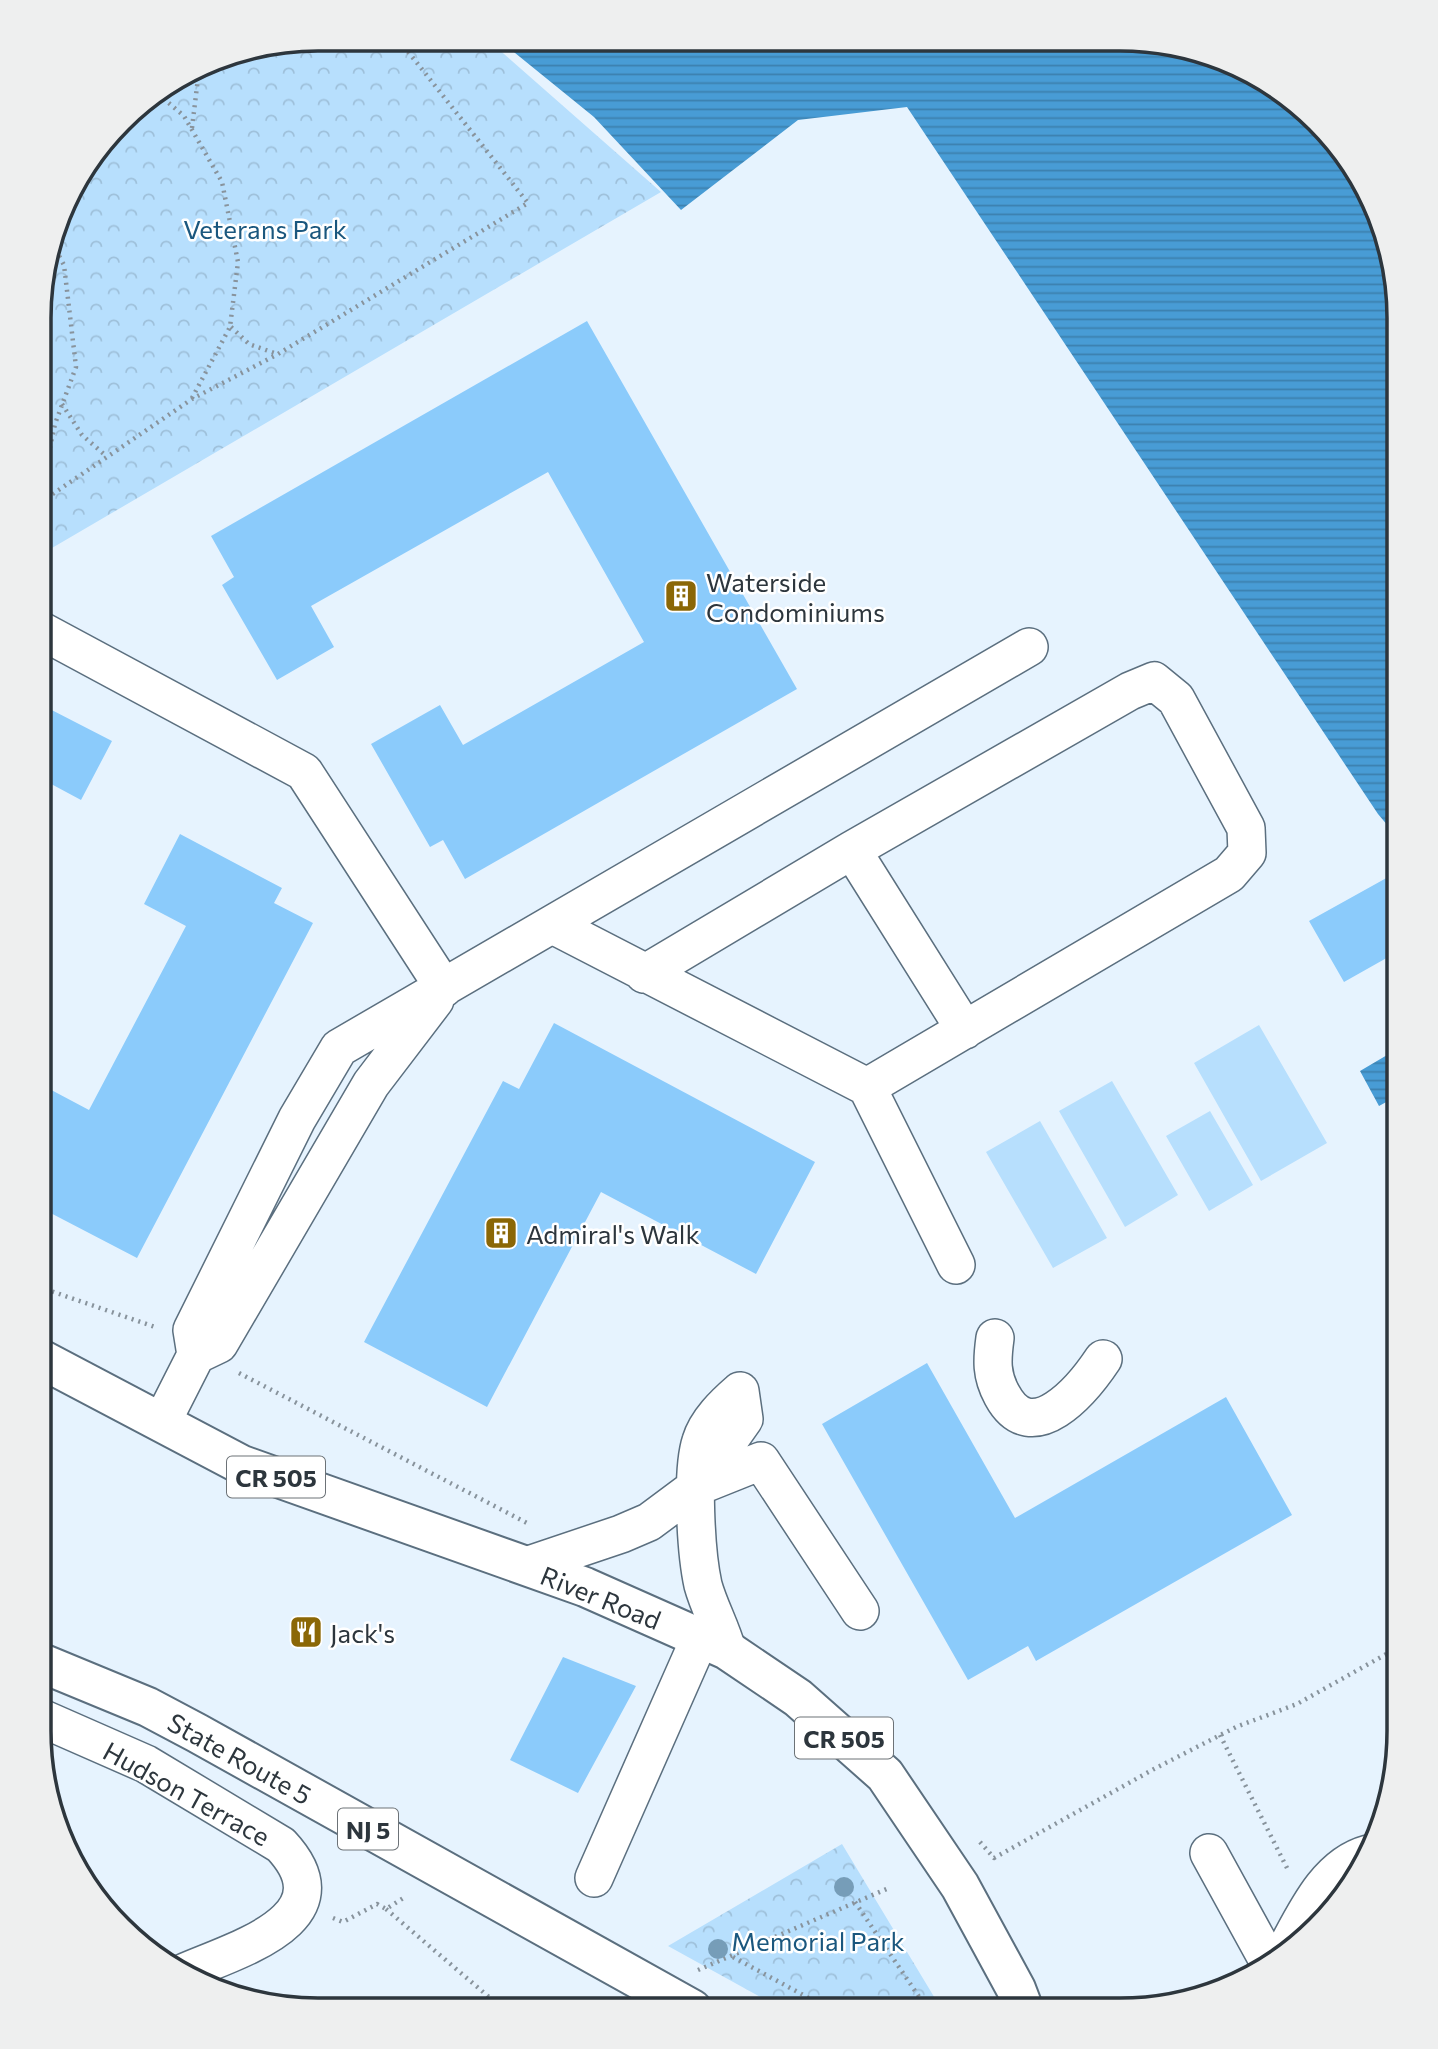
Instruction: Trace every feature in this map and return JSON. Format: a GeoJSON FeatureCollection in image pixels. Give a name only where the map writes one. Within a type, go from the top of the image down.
{"type":"FeatureCollection","features":[{"type":"Feature","properties":{"kind":"main road","name":"River Road"},"geometry":{"type":"LineString","coordinates":[[51,1364],[242,1465],[585,1587],[714,1644],[798,1698],[885,1775],[960,1886],[1019,1998]]}},
{"type":"Feature","properties":{"kind":"main road","name":"State Route 5"},"geometry":{"type":"LineString","coordinates":[[51,1667],[148,1707],[197,1733],[672,1998]]}},
{"type":"Feature","properties":{"kind":"street"},"geometry":{"type":"LineString","coordinates":[[51,636],[304,772],[444,988]]}},
{"type":"Feature","properties":{"kind":"street"},"geometry":{"type":"LineString","coordinates":[[162,1422],[196,1355],[192,1330],[297,1119],[339,1048],[1029,646]]}},
{"type":"Feature","properties":{"kind":"street"},"geometry":{"type":"LineString","coordinates":[[644,974],[852,850],[1130,691],[1154,681],[1176,699],[1246,828],[1247,853],[1229,874],[867,1087]]}},
{"type":"Feature","properties":{"kind":"street"},"geometry":{"type":"LineString","coordinates":[[852,850],[965,1030]]}},
{"type":"Feature","properties":{"kind":"street"},"geometry":{"type":"LineString","coordinates":[[553,925],[867,1087],[956,1265]]}},
{"type":"Feature","properties":{"kind":"street"},"geometry":{"type":"LineString","coordinates":[[995,1338],[991,1365],[997,1386],[1008,1406],[1021,1416],[1037,1417],[1056,1410],[1084,1388],[1103,1359]]}},
{"type":"Feature","properties":{"kind":"street"},"geometry":{"type":"LineString","coordinates":[[526,1566],[649,1522],[696,1487],[761,1461],[860,1611]]}},
{"type":"Feature","properties":{"kind":"street"},"geometry":{"type":"LineString","coordinates":[[594,1878],[714,1644],[699,1564],[696,1487]]}},
{"type":"Feature","properties":{"kind":"street","name":"Hudson Terrace"},"geometry":{"type":"LineString","coordinates":[[51,1723],[146,1764],[281,1845],[300,1870],[303,1898],[295,1913],[271,1934],[194,1968]]}},
{"type":"Feature","properties":{"kind":"street"},"geometry":{"type":"LineString","coordinates":[[1209,1853],[1265,1955]]}},
{"type":"Feature","properties":{"kind":"street"},"geometry":{"type":"LineString","coordinates":[[1295,1933],[1337,1870],[1345,1862],[1355,1859]]}},
{"type":"Feature","properties":{"kind":"path"},"geometry":{"type":"LineString","coordinates":[[51,495],[105,455],[192,398],[278,354],[528,203],[408,51]]}},
{"type":"Feature","properties":{"kind":"path"},"geometry":{"type":"LineString","coordinates":[[192,129],[198,79]]}},
{"type":"Feature","properties":{"kind":"path"},"geometry":{"type":"LineString","coordinates":[[165,100],[184,116],[222,182],[238,262],[230,327],[192,398]]}},
{"type":"Feature","properties":{"kind":"path"},"geometry":{"type":"LineString","coordinates":[[51,449],[62,404],[76,367],[64,265],[59,255]]}},
{"type":"Feature","properties":{"kind":"path"},"geometry":{"type":"LineString","coordinates":[[230,327],[249,344],[278,354]]}},
{"type":"Feature","properties":{"kind":"path"},"geometry":{"type":"LineString","coordinates":[[62,404],[82,435],[105,455]]}},
{"type":"Feature","properties":{"kind":"path"},"geometry":{"type":"LineString","coordinates":[[977,1839],[994,1858],[1220,1735],[1297,1704],[1387,1654]]}},
{"type":"Feature","properties":{"kind":"path"},"geometry":{"type":"LineString","coordinates":[[1220,1735],[1307,1912]]}},
{"type":"Feature","properties":{"kind":"path"},"geometry":{"type":"LineString","coordinates":[[698,1970],[890,1888]]}},
{"type":"Feature","properties":{"kind":"path"},"geometry":{"type":"LineString","coordinates":[[386,1909],[405,1897]]}},
{"type":"Feature","properties":{"kind":"path"},"geometry":{"type":"LineString","coordinates":[[855,1902],[920,1998]]}},
{"type":"Feature","properties":{"kind":"path"},"geometry":{"type":"LineString","coordinates":[[343,1922],[377,1904],[490,1998]]}},
{"type":"Feature","properties":{"kind":"path"},"geometry":{"type":"LineString","coordinates":[[732,1956],[809,1998]]}},
{"type":"Feature","properties":{"kind":"green space","name":"Veterans Park"},"geometry":{"type":"Polygon","coordinates":[[[501,51],[661,192],[51,549],[51,301],[60,249],[78,200],[106,155],[142,117],[184,87],[232,65],[283,53],[501,51]]]}},
{"type":"Feature","properties":{"kind":"green space"},"geometry":{"type":"Polygon","coordinates":[[[1259,1025],[1327,1143],[1261,1181],[1194,1063],[1259,1025]]]}},
{"type":"Feature","properties":{"kind":"green space"},"geometry":{"type":"Polygon","coordinates":[[[1112,1081],[1178,1195],[1125,1227],[1059,1111],[1112,1081]]]}},
{"type":"Feature","properties":{"kind":"green space"},"geometry":{"type":"Polygon","coordinates":[[[1210,1111],[1253,1185],[1209,1211],[1166,1136],[1210,1111]]]}},
{"type":"Feature","properties":{"kind":"green space"},"geometry":{"type":"Polygon","coordinates":[[[1040,1121],[1107,1238],[1053,1268],[986,1152],[1040,1121]]]}},
{"type":"Feature","properties":{"kind":"green space","name":"Memorial Park"},"geometry":{"type":"Polygon","coordinates":[[[842,1844],[935,1998],[762,1998],[668,1946],[842,1844]]]}},
{"type":"Feature","properties":{"kind":"water"},"geometry":{"type":"Polygon","coordinates":[[[513,51],[1137,51],[1189,60],[1222,71],[1254,87],[1296,117],[1332,155],[1360,200],[1373,232],[1385,283],[1387,825],[907,107],[798,120],[681,210],[594,117],[513,51]]]}},
{"type":"Feature","properties":{"kind":"water"},"geometry":{"type":"Polygon","coordinates":[[[1387,1055],[1387,1102],[1379,1106],[1360,1071],[1387,1055]]]}},
{"type":"Feature","properties":{"kind":"building","name":"Waterside Condominiums"},"geometry":{"type":"Polygon","coordinates":[[[587,321],[797,689],[465,879],[443,840],[430,847],[371,744],[440,705],[463,745],[644,642],[548,472],[311,606],[334,647],[277,680],[222,585],[234,577],[211,536],[587,321]]]}},
{"type":"Feature","properties":{"kind":"building"},"geometry":{"type":"Polygon","coordinates":[[[51,710],[112,741],[81,800],[51,784],[51,710]]]}},
{"type":"Feature","properties":{"kind":"building"},"geometry":{"type":"Polygon","coordinates":[[[180,834],[282,888],[274,903],[313,923],[137,1258],[51,1213],[51,1090],[89,1110],[186,926],[144,904],[180,834]]]}},
{"type":"Feature","properties":{"kind":"building"},"geometry":{"type":"Polygon","coordinates":[[[1387,878],[1387,958],[1344,982],[1309,921],[1387,878]]]}},
{"type":"Feature","properties":{"kind":"building","name":"Admiral's Walk"},"geometry":{"type":"Polygon","coordinates":[[[554,1023],[815,1162],[756,1274],[601,1192],[487,1407],[364,1342],[503,1081],[519,1089],[554,1023]]]}},
{"type":"Feature","properties":{"kind":"building"},"geometry":{"type":"Polygon","coordinates":[[[927,1363],[1015,1518],[1226,1397],[1292,1515],[1036,1661],[1028,1646],[968,1680],[822,1424],[927,1363]]]}},
{"type":"Feature","properties":{"kind":"building"},"geometry":{"type":"Polygon","coordinates":[[[563,1657],[636,1686],[578,1793],[510,1760],[563,1657]]]}},
{"type":"Feature","properties":{"kind":"place","name":"Waterside Condominiums"},"geometry":{"type":"Point","coordinates":[681,596]}},
{"type":"Feature","properties":{"kind":"place","name":"Admiral's Walk"},"geometry":{"type":"Point","coordinates":[501,1233]}},
{"type":"Feature","properties":{"kind":"place","name":"Jack's"},"geometry":{"type":"Point","coordinates":[306,1632]}}]}
